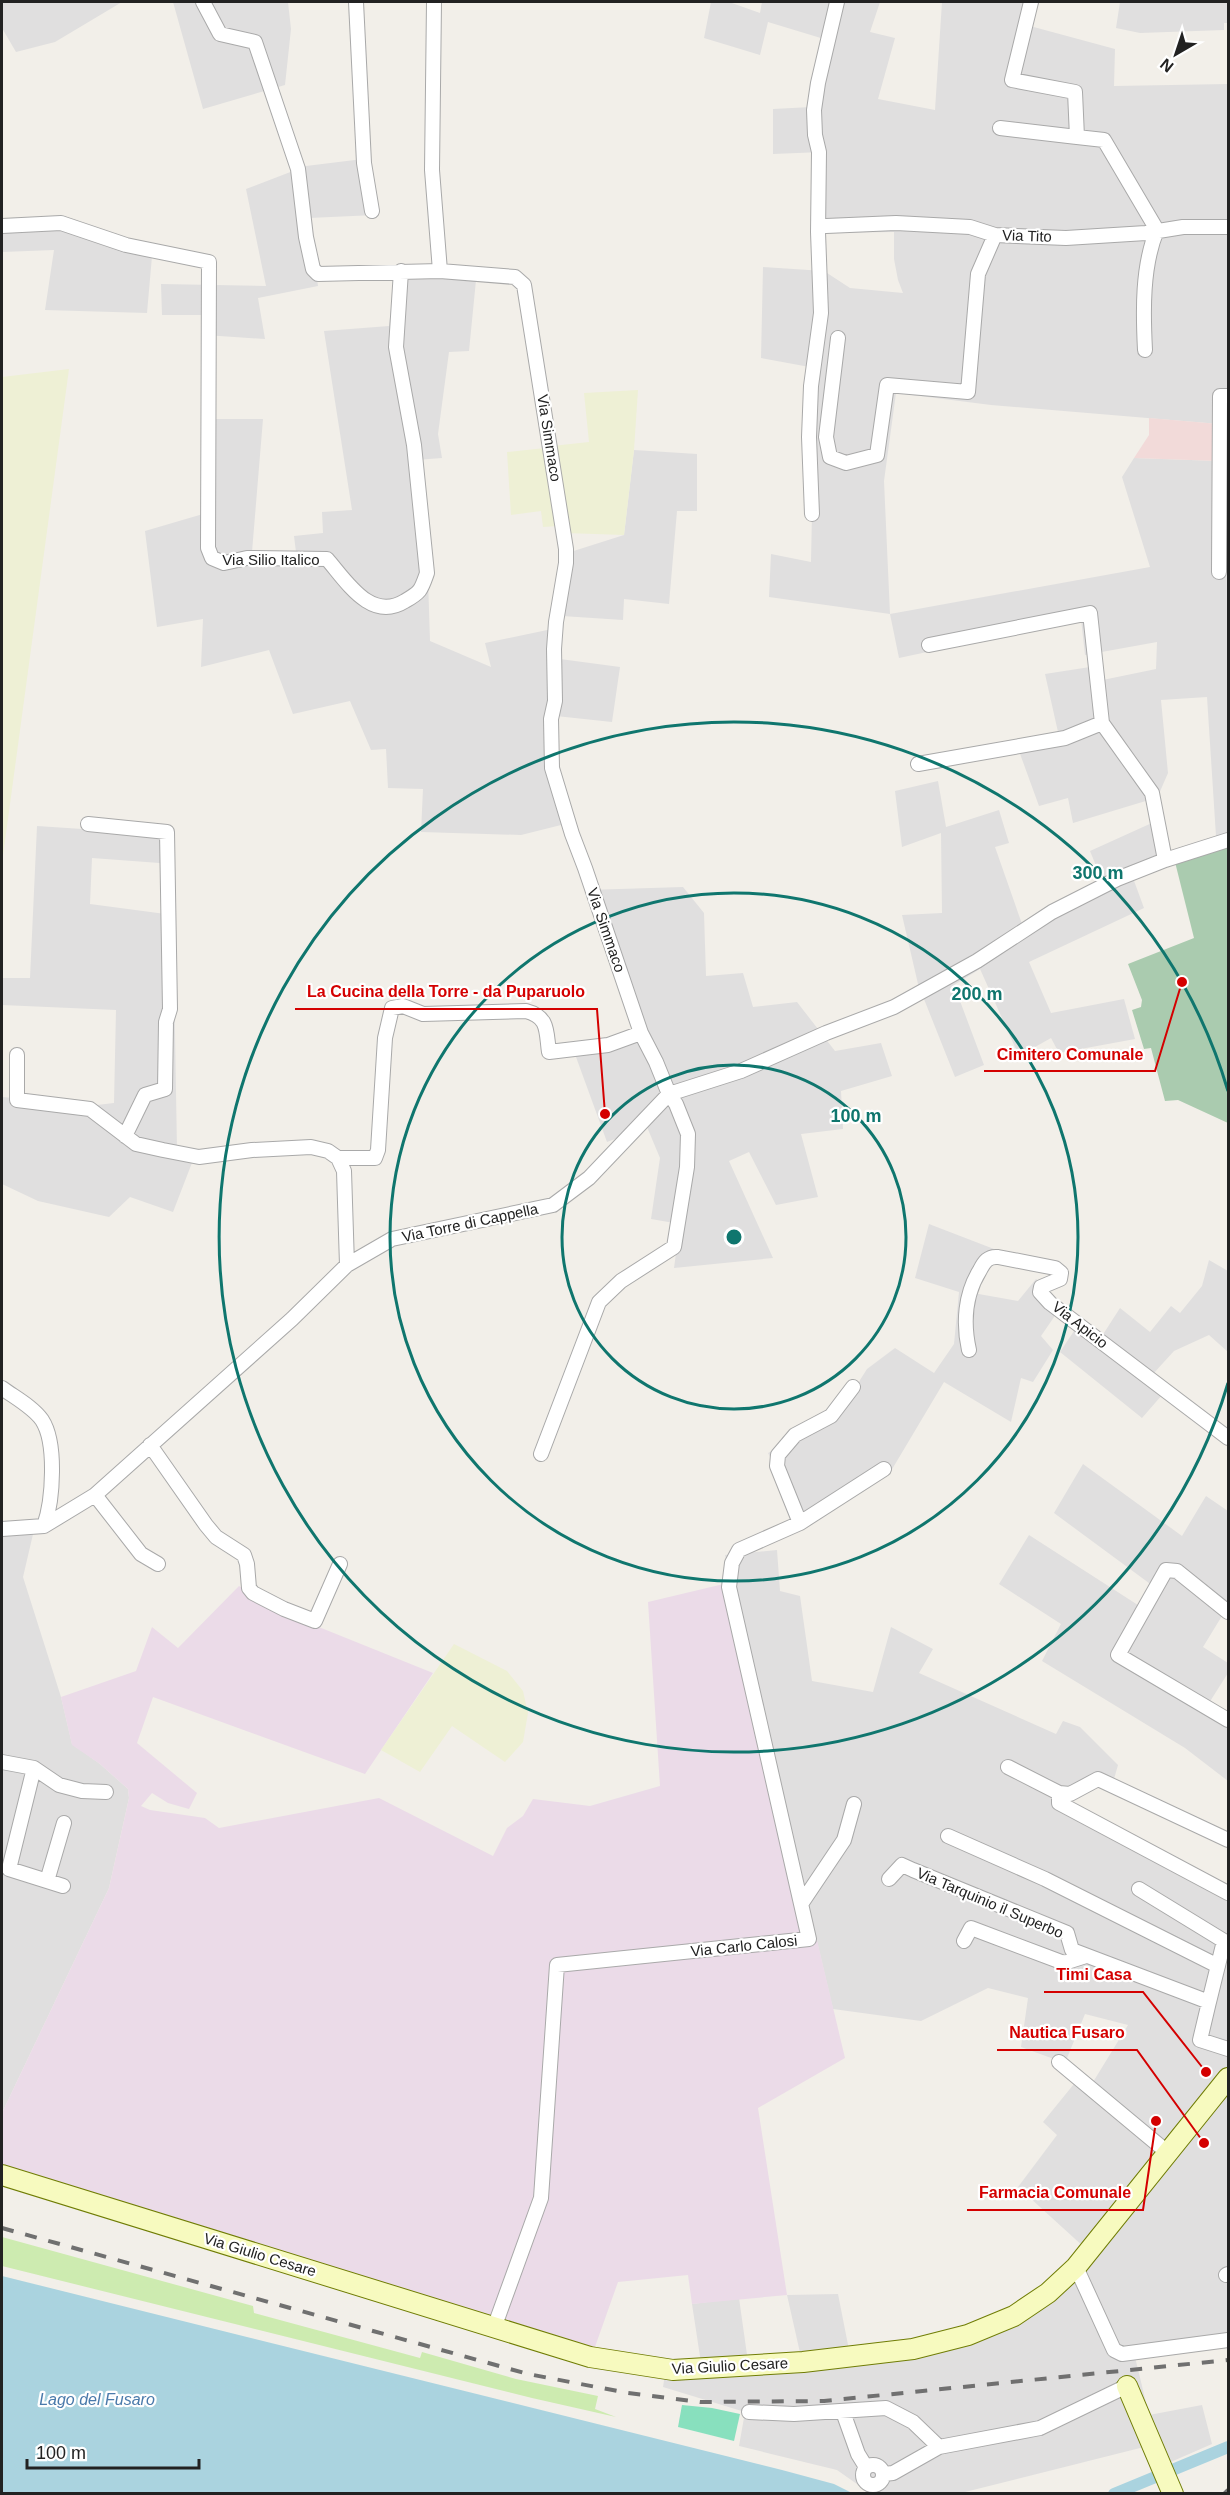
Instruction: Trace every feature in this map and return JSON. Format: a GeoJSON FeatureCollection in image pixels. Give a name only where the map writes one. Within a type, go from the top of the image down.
{"type":"FeatureCollection","features":[{"type":"Feature","properties":{"kind":"street","name":"Via Simmaco"},"geometry":{"type":"LineString","coordinates":[[203,2],[220,34],[255,42],[281,113],[298,169],[306,237],[313,269],[318,274],[440,271],[515,277],[524,285],[566,549],[554,649],[555,700],[551,719],[552,768],[572,834],[641,1033],[688,1134],[687,1167],[674,1247],[621,1281],[599,1302],[541,1454]]}},
{"type":"Feature","properties":{"kind":"street"},"geometry":{"type":"LineString","coordinates":[[356,2],[364,163],[372,211]]}},
{"type":"Feature","properties":{"kind":"street"},"geometry":{"type":"LineString","coordinates":[[434,2],[432,170],[440,271]]}},
{"type":"Feature","properties":{"kind":"street"},"geometry":{"type":"LineString","coordinates":[[812,514],[809,437],[811,387],[821,313],[818,232],[819,152],[815,135],[814,110],[818,82],[837,2]]}},
{"type":"Feature","properties":{"kind":"street"},"geometry":{"type":"LineString","coordinates":[[1031,2],[1012,80],[1075,92],[1077,137]]}},
{"type":"Feature","properties":{"kind":"street"},"geometry":{"type":"LineString","coordinates":[[1000,128],[1104,140],[1157,230],[1150,246],[1143,316],[1144,350]]}},
{"type":"Feature","properties":{"kind":"street","name":"Via Silio Italico"},"geometry":{"type":"LineString","coordinates":[[2,226],[61,223],[126,245],[209,262],[208,548],[212,558],[224,563],[247,558],[327,559],[361,598],[384,609],[400,604],[421,592],[427,573],[414,445],[396,347],[401,271]]}},
{"type":"Feature","properties":{"kind":"street","name":"Via Tito"},"geometry":{"type":"LineString","coordinates":[[826,226],[905,224],[969,227],[995,235],[1066,238],[1146,233],[1183,227],[1228,227]]}},
{"type":"Feature","properties":{"kind":"street"},"geometry":{"type":"LineString","coordinates":[[838,338],[826,436],[830,457],[846,463],[877,455],[887,385],[968,392],[978,274],[995,235]]}},
{"type":"Feature","properties":{"kind":"street"},"geometry":{"type":"LineString","coordinates":[[1219,572],[1220,396],[1228,396]]}},
{"type":"Feature","properties":{"kind":"street"},"geometry":{"type":"LineString","coordinates":[[928,645],[1090,613],[1102,723],[1152,793],[1165,860]]}},
{"type":"Feature","properties":{"kind":"street"},"geometry":{"type":"LineString","coordinates":[[918,764],[1065,738],[1102,723]]}},
{"type":"Feature","properties":{"kind":"street"},"geometry":{"type":"LineString","coordinates":[[88,824],[167,832],[170,1009],[166,1022],[165,1089],[145,1095],[125,1136]]}},
{"type":"Feature","properties":{"kind":"street","name":"Via Torre di Cappella"},"geometry":{"type":"LineString","coordinates":[[2,1529],[44,1526],[95,1495],[292,1319],[347,1265],[392,1239],[553,1205],[589,1178],[669,1094],[741,1071],[894,1007],[977,961],[1052,912],[1117,879],[1165,860],[1228,840]]}},
{"type":"Feature","properties":{"kind":"street"},"geometry":{"type":"LineString","coordinates":[[338,1158],[375,1158],[378,1150],[385,1038],[392,1008],[403,1006],[423,1014],[532,1012],[538,1014],[544,1022],[549,1052],[608,1045],[641,1033]]}},
{"type":"Feature","properties":{"kind":"street"},"geometry":{"type":"LineString","coordinates":[[17,1055],[17,1100],[90,1109],[136,1144],[199,1157],[252,1150],[311,1147],[328,1151],[338,1158],[344,1171],[347,1265]]}},
{"type":"Feature","properties":{"kind":"street","name":"Via Apicio"},"geometry":{"type":"LineString","coordinates":[[969,1350],[966,1335],[968,1300],[976,1277],[986,1260],[993,1256],[1055,1268],[1061,1273],[1060,1279],[1041,1287],[1040,1292],[1050,1303],[1228,1438]]}},
{"type":"Feature","properties":{"kind":"street"},"geometry":{"type":"LineString","coordinates":[[800,1523],[777,1466],[778,1455],[795,1434],[831,1416],[853,1387]]}},
{"type":"Feature","properties":{"kind":"street"},"geometry":{"type":"LineString","coordinates":[[2,1388],[42,1419],[50,1444],[52,1460],[48,1515],[44,1526]]}},
{"type":"Feature","properties":{"kind":"street"},"geometry":{"type":"LineString","coordinates":[[150,1445],[216,1537],[244,1555],[249,1588],[253,1593],[315,1622],[340,1564]]}},
{"type":"Feature","properties":{"kind":"street","name":"Via Carlo Calosi"},"geometry":{"type":"LineString","coordinates":[[494,2328],[541,2198],[557,1965],[809,1939],[729,1587],[732,1563],[739,1550],[800,1523],[884,1469]]}},
{"type":"Feature","properties":{"kind":"street"},"geometry":{"type":"LineString","coordinates":[[95,1495],[141,1554],[158,1564]]}},
{"type":"Feature","properties":{"kind":"street"},"geometry":{"type":"LineString","coordinates":[[1228,1612],[1177,1571],[1166,1570],[1118,1655],[1228,1720]]}},
{"type":"Feature","properties":{"kind":"street"},"geometry":{"type":"LineString","coordinates":[[2,1762],[34,1768],[59,1785],[82,1791],[106,1792]]}},
{"type":"Feature","properties":{"kind":"street"},"geometry":{"type":"LineString","coordinates":[[1008,1767],[1059,1793],[1070,1794],[1098,1779],[1228,1840]]}},
{"type":"Feature","properties":{"kind":"street"},"geometry":{"type":"LineString","coordinates":[[34,1768],[9,1869],[63,1886]]}},
{"type":"Feature","properties":{"kind":"street"},"geometry":{"type":"LineString","coordinates":[[1059,1793],[1059,1803],[1228,1893]]}},
{"type":"Feature","properties":{"kind":"street"},"geometry":{"type":"LineString","coordinates":[[801,1904],[844,1840],[854,1804]]}},
{"type":"Feature","properties":{"kind":"street"},"geometry":{"type":"LineString","coordinates":[[47,1881],[64,1823]]}},
{"type":"Feature","properties":{"kind":"street"},"geometry":{"type":"LineString","coordinates":[[948,1836],[1046,1879],[1218,1966]]}},
{"type":"Feature","properties":{"kind":"street","name":"Via Tarquinio il Superbo"},"geometry":{"type":"LineString","coordinates":[[889,1879],[902,1865],[1068,1933],[1072,1950],[1209,2002]]}},
{"type":"Feature","properties":{"kind":"street"},"geometry":{"type":"LineString","coordinates":[[1139,1889],[1224,1941],[1200,2040],[1228,2049]]}},
{"type":"Feature","properties":{"kind":"street","name":"Via Tarquinio il Superbo"},"geometry":{"type":"LineString","coordinates":[[964,1941],[972,1928],[1064,1963],[1086,1956]]}},
{"type":"Feature","properties":{"kind":"street"},"geometry":{"type":"LineString","coordinates":[[1059,2062],[1167,2152]]}},
{"type":"Feature","properties":{"kind":"street","name":"Via Giulio Cesare"},"geometry":{"type":"LineString","coordinates":[[2,2175],[590,2357],[673,2370],[803,2362],[913,2349],[968,2335],[1014,2316],[1048,2293],[1076,2266],[1228,2078]]}},
{"type":"Feature","properties":{"kind":"street"},"geometry":{"type":"LineString","coordinates":[[1076,2266],[1114,2350],[1122,2354],[1228,2340]]}},
{"type":"Feature","properties":{"kind":"street"},"geometry":{"type":"LineString","coordinates":[[843,2412],[858,2454],[866,2467],[863,2476],[870,2484],[880,2483],[884,2474],[892,2473],[939,2447],[1040,2428],[1127,2386],[1167,2480]]}},
{"type":"Feature","properties":{"kind":"street"},"geometry":{"type":"LineString","coordinates":[[749,2412],[795,2414],[886,2408],[913,2422],[939,2447]]}},
{"type":"Feature","properties":{"kind":"shaded area"},"geometry":{"type":"Polygon","coordinates":[[[2,2],[122,2],[55,42],[16,52],[2,28],[2,2]]]}},
{"type":"Feature","properties":{"kind":"shaded area"},"geometry":{"type":"Polygon","coordinates":[[[173,2],[288,2],[291,29],[285,85],[203,109],[173,2]]]}},
{"type":"Feature","properties":{"kind":"shaded area"},"geometry":{"type":"Polygon","coordinates":[[[711,2],[729,2],[760,13],[762,2],[880,2],[870,32],[895,38],[878,99],[935,110],[942,2],[1036,2],[1030,26],[1115,49],[1114,86],[1228,84],[1228,445],[1216,445],[1219,424],[991,405],[896,393],[884,481],[890,614],[769,597],[771,554],[811,562],[815,368],[761,358],[763,267],[824,271],[850,288],[903,293],[894,259],[894,232],[821,233],[822,152],[773,154],[773,109],[811,107],[824,39],[768,22],[760,55],[704,38],[711,2]]]}},
{"type":"Feature","properties":{"kind":"shaded area"},"geometry":{"type":"Polygon","coordinates":[[[1120,2],[1228,2],[1228,23],[1224,23],[1224,30],[1140,33],[1116,28],[1120,2]]]}},
{"type":"Feature","properties":{"kind":"shaded area"},"geometry":{"type":"Polygon","coordinates":[[[371,158],[375,215],[309,218],[318,286],[258,298],[265,339],[205,335],[203,315],[162,315],[161,284],[266,286],[246,189],[306,166],[371,158]]]}},
{"type":"Feature","properties":{"kind":"shaded area"},"geometry":{"type":"Polygon","coordinates":[[[53,220],[153,245],[147,313],[45,310],[54,250],[2,252],[2,225],[53,220]]]}},
{"type":"Feature","properties":{"kind":"shaded area"},"geometry":{"type":"Polygon","coordinates":[[[396,265],[477,270],[469,351],[449,352],[438,434],[442,458],[416,460],[428,579],[430,641],[491,667],[485,643],[552,629],[561,555],[624,535],[634,450],[697,454],[697,511],[677,511],[669,604],[624,599],[623,620],[562,616],[560,659],[620,667],[612,722],[556,716],[556,768],[573,822],[521,835],[421,832],[423,789],[388,788],[386,749],[371,750],[350,701],[293,714],[269,650],[201,667],[203,619],[157,627],[145,531],[203,514],[206,419],[263,419],[252,552],[296,552],[294,536],[323,533],[322,512],[352,510],[324,331],[389,326],[396,265]]]}},
{"type":"Feature","properties":{"kind":"shaded area"},"geometry":{"type":"Polygon","coordinates":[[[1149,418],[1219,424],[1216,445],[1228,445],[1228,545],[1219,546],[1219,461],[1134,458],[1149,435],[1149,418]]]}},
{"type":"Feature","properties":{"kind":"shaded area"},"geometry":{"type":"Polygon","coordinates":[[[1134,458],[1219,461],[1220,546],[1228,545],[1228,833],[1216,836],[1207,697],[1161,700],[1168,773],[1158,796],[1173,865],[1133,878],[1144,908],[1029,962],[1051,1013],[1124,999],[1135,1039],[1059,1053],[1051,1038],[1019,1056],[980,969],[954,985],[984,1065],[955,1077],[918,984],[902,915],[942,913],[941,833],[902,847],[895,791],[938,781],[946,827],[999,810],[1009,843],[995,847],[1022,924],[1103,883],[1090,851],[1154,822],[1149,800],[1073,823],[1068,798],[1039,806],[1015,740],[1058,732],[1045,674],[1090,667],[1093,682],[1156,669],[1157,642],[1085,655],[1081,619],[899,658],[890,614],[1150,567],[1122,477],[1134,458]]]}},
{"type":"Feature","properties":{"kind":"shaded area"},"geometry":{"type":"Polygon","coordinates":[[[37,826],[173,835],[173,864],[92,858],[90,904],[173,915],[177,1150],[195,1155],[173,1212],[130,1197],[109,1217],[38,1201],[2,1184],[2,1097],[97,1105],[114,1103],[116,1010],[2,1005],[2,978],[30,978],[37,826]]]}},
{"type":"Feature","properties":{"kind":"shaded area"},"geometry":{"type":"Polygon","coordinates":[[[683,887],[704,913],[706,976],[743,973],[753,1007],[797,1002],[835,1051],[881,1043],[892,1076],[841,1091],[843,1129],[801,1134],[818,1197],[776,1205],[749,1152],[729,1161],[773,1258],[674,1268],[680,1224],[651,1219],[660,1158],[647,1127],[607,1142],[572,1046],[635,1031],[587,890],[683,887]]]}},
{"type":"Feature","properties":{"kind":"shaded area"},"geometry":{"type":"Polygon","coordinates":[[[929,1224],[994,1249],[973,1293],[1018,1301],[1036,1279],[1063,1304],[1041,1336],[1053,1350],[1033,1382],[1021,1378],[1011,1422],[944,1382],[891,1471],[805,1526],[768,1453],[836,1418],[867,1369],[895,1348],[934,1373],[954,1344],[959,1292],[915,1278],[929,1224]]]}},
{"type":"Feature","properties":{"kind":"shaded area"},"geometry":{"type":"Polygon","coordinates":[[[1209,1260],[1228,1271],[1228,1352],[1209,1335],[1174,1351],[1153,1374],[1169,1387],[1142,1418],[1060,1352],[1082,1319],[1102,1336],[1120,1308],[1150,1332],[1171,1306],[1180,1313],[1202,1286],[1209,1260]]]}},
{"type":"Feature","properties":{"kind":"shaded area"},"geometry":{"type":"Polygon","coordinates":[[[1083,1464],[1182,1536],[1206,1496],[1228,1511],[1228,1614],[1225,1611],[1203,1647],[1228,1663],[1228,1673],[1209,1703],[1228,1713],[1228,1781],[1185,1748],[1042,1661],[1061,1624],[999,1584],[1029,1535],[1141,1607],[1153,1586],[1054,1513],[1083,1464]]]}},
{"type":"Feature","properties":{"kind":"shaded area"},"geometry":{"type":"Polygon","coordinates":[[[34,1530],[23,1577],[61,1697],[72,1744],[100,1764],[128,1789],[129,1798],[109,1888],[2,2113],[2,1532],[34,1530]]]}},
{"type":"Feature","properties":{"kind":"shaded area"},"geometry":{"type":"Polygon","coordinates":[[[777,1550],[780,1591],[800,1596],[812,1681],[873,1692],[891,1627],[933,1649],[919,1673],[1056,1734],[1063,1721],[1080,1727],[1118,1765],[1114,1779],[1068,1802],[1228,1889],[1228,2348],[1135,2357],[1149,2415],[1202,2405],[1212,2444],[1157,2468],[1148,2446],[961,2493],[867,2493],[837,2470],[739,2446],[745,2412],[663,2387],[667,2361],[701,2363],[692,2304],[739,2298],[749,2369],[803,2366],[787,2295],[838,2294],[851,2360],[1010,2321],[1085,2248],[1018,2187],[1057,2135],[1043,2122],[1078,2079],[1090,2087],[1128,2025],[1085,2014],[1065,2063],[1021,2047],[1028,1998],[988,1988],[921,2021],[833,2009],[725,1555],[777,1550]]]}},
{"type":"Feature","properties":{"kind":"shaded area"},"geometry":{"type":"Polygon","coordinates":[[[732,1582],[845,2058],[758,2108],[787,2295],[692,2304],[688,2275],[618,2282],[590,2361],[2,2171],[2,2113],[109,1888],[129,1798],[128,1789],[100,1764],[72,1745],[61,1697],[136,1671],[152,1627],[178,1648],[239,1586],[289,1615],[433,1673],[365,1774],[153,1697],[137,1743],[197,1793],[189,1809],[168,1803],[152,1793],[141,1806],[150,1810],[205,1818],[219,1828],[379,1798],[493,1856],[507,1828],[523,1816],[533,1799],[590,1806],[660,1786],[648,1602],[732,1582]]]}},
{"type":"Feature","properties":{"kind":"green space"},"geometry":{"type":"Polygon","coordinates":[[[69,369],[2,863],[2,377],[69,369]]]}},
{"type":"Feature","properties":{"kind":"green space"},"geometry":{"type":"Polygon","coordinates":[[[638,390],[624,535],[565,533],[552,446],[589,442],[584,393],[638,390]]]}},
{"type":"Feature","properties":{"kind":"green space"},"geometry":{"type":"Polygon","coordinates":[[[545,448],[558,526],[543,527],[541,511],[511,515],[507,452],[545,448]]]}},
{"type":"Feature","properties":{"kind":"green space"},"geometry":{"type":"Polygon","coordinates":[[[1228,847],[1228,1123],[1178,1100],[1165,1101],[1151,1048],[1144,1049],[1132,1010],[1141,1007],[1142,1000],[1128,964],[1194,938],[1175,862],[1228,847]]]}},
{"type":"Feature","properties":{"kind":"green space"},"geometry":{"type":"Polygon","coordinates":[[[454,1644],[507,1671],[523,1691],[528,1713],[523,1742],[505,1762],[452,1726],[420,1772],[381,1750],[454,1644]]]}},
{"type":"Feature","properties":{"kind":"green space"},"geometry":{"type":"Polygon","coordinates":[[[2,2237],[253,2306],[254,2313],[420,2358],[422,2352],[516,2379],[598,2396],[595,2409],[616,2417],[2,2266],[2,2237]]]}},
{"type":"Feature","properties":{"kind":"green space"},"geometry":{"type":"Polygon","coordinates":[[[682,2405],[740,2414],[734,2441],[678,2427],[682,2405]]]}},
{"type":"Feature","properties":{"kind":"water","name":"Lago del Fusaro"},"geometry":{"type":"Polygon","coordinates":[[[2,2276],[782,2470],[834,2484],[852,2493],[2,2493],[2,2276]]]}},
{"type":"Feature","properties":{"kind":"waterway"},"geometry":{"type":"LineString","coordinates":[[1114,2494],[1228,2447]]}},
{"type":"Feature","properties":{"kind":"railway"},"geometry":{"type":"LineString","coordinates":[[2,2228],[528,2374],[628,2393],[700,2402],[824,2401],[1228,2360]]}},
{"type":"Feature","properties":{"kind":"railway"},"geometry":{"type":"LineString","coordinates":[[1224,2494],[1228,2490]]}},
{"type":"Feature","properties":{"kind":"place","name":"Cimitero Comunale"},"geometry":{"type":"Point","coordinates":[1182,982]}},
{"type":"Feature","properties":{"kind":"place","name":"La Cucina della Torre - da Puparuolo"},"geometry":{"type":"Point","coordinates":[605,1114]}},
{"type":"Feature","properties":{"kind":"place","name":"Timi Casa"},"geometry":{"type":"Point","coordinates":[1206,2072]}},
{"type":"Feature","properties":{"kind":"place","name":"Farmacia Comunale"},"geometry":{"type":"Point","coordinates":[1156,2121]}},
{"type":"Feature","properties":{"kind":"place","name":"Nautica Fusaro"},"geometry":{"type":"Point","coordinates":[1204,2143]}}]}
